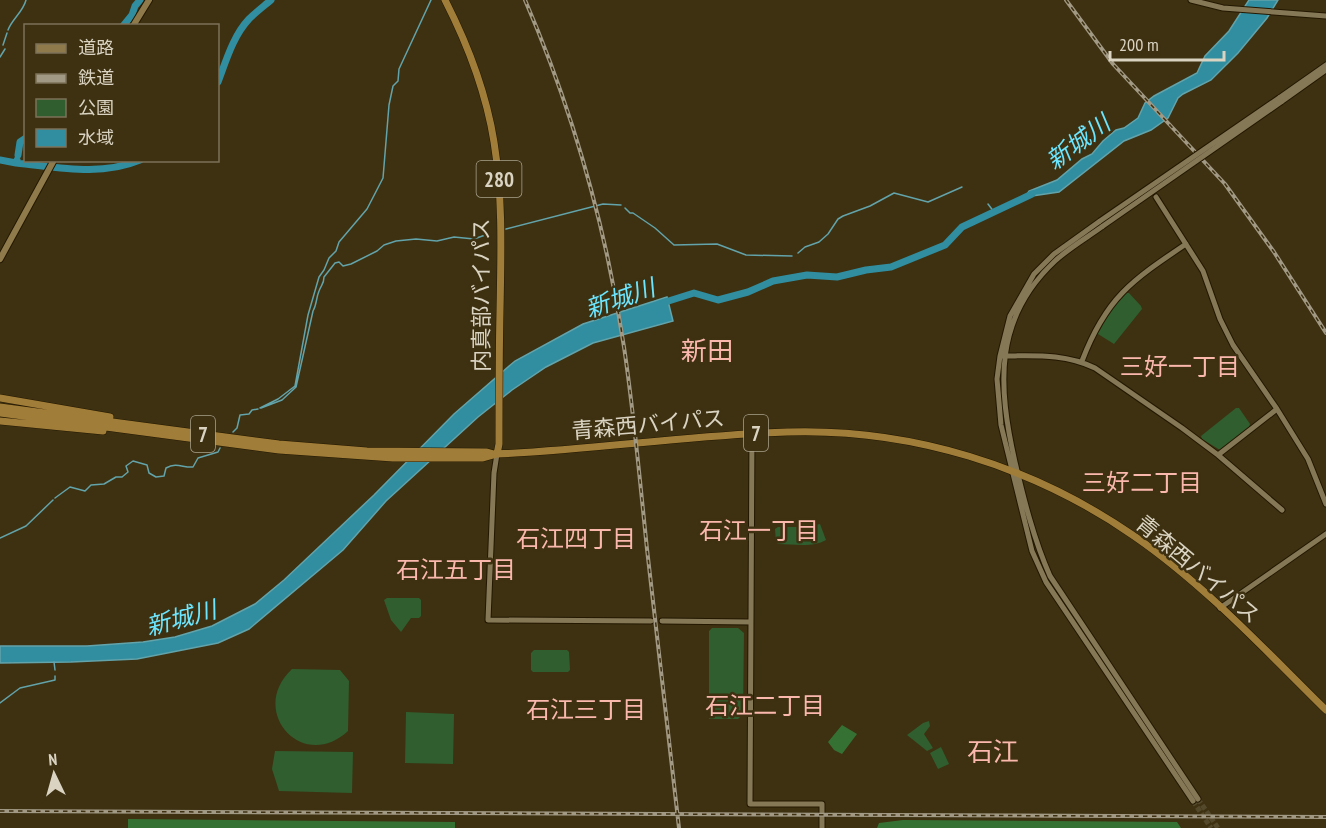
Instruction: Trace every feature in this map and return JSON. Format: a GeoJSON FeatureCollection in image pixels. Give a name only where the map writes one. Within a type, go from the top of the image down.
{"type":"FeatureCollection","features":[{"type":"Feature","properties":{"kind":"highway","name":"内真部バイパス"},"geometry":{"type":"LineString","coordinates":[[445,0],[464,40],[481,87],[498,170],[501,235],[499,444],[497,454]]}},
{"type":"Feature","properties":{"kind":"highway"},"geometry":{"type":"LineString","coordinates":[[0,398],[141,422],[184,432]]}},
{"type":"Feature","properties":{"kind":"highway","name":"青森西バイパス"},"geometry":{"type":"LineString","coordinates":[[0,407],[279,444],[367,451],[497,454]]}},
{"type":"Feature","properties":{"kind":"highway","name":"青森西バイパス"},"geometry":{"type":"LineString","coordinates":[[0,413],[285,451],[401,458],[483,458],[497,454],[789,432],[866,435],[913,442],[990,462],[1041,482],[1080,502],[1136,537],[1200,589],[1326,710]]}},
{"type":"Feature","properties":{"kind":"highway"},"geometry":{"type":"LineString","coordinates":[[0,421],[168,435]]}},
{"type":"Feature","properties":{"kind":"main road"},"geometry":{"type":"LineString","coordinates":[[134,24],[149,0]]}},
{"type":"Feature","properties":{"kind":"main road"},"geometry":{"type":"LineString","coordinates":[[0,259],[53,162]]}},
{"type":"Feature","properties":{"kind":"street"},"geometry":{"type":"LineString","coordinates":[[1191,0],[1211,6],[1275,14],[1326,16]]}},
{"type":"Feature","properties":{"kind":"street"},"geometry":{"type":"LineString","coordinates":[[1280,100],[1326,65]]}},
{"type":"Feature","properties":{"kind":"street"},"geometry":{"type":"LineString","coordinates":[[1196,800],[1046,582],[1032,551],[998,405],[997,379],[1010,316],[1034,274],[1054,254],[1102,224],[1326,70]]}},
{"type":"Feature","properties":{"kind":"street"},"geometry":{"type":"LineString","coordinates":[[1156,197],[1203,271],[1225,331],[1308,459],[1326,504]]}},
{"type":"Feature","properties":{"kind":"street"},"geometry":{"type":"LineString","coordinates":[[1082,361],[1093,333],[1117,297],[1143,273],[1186,244]]}},
{"type":"Feature","properties":{"kind":"street"},"geometry":{"type":"LineString","coordinates":[[1002,356],[1056,356],[1082,361],[1095,368],[1180,426],[1282,510]]}},
{"type":"Feature","properties":{"kind":"street"},"geometry":{"type":"LineString","coordinates":[[1218,455],[1277,409]]}},
{"type":"Feature","properties":{"kind":"street"},"geometry":{"type":"LineString","coordinates":[[752,434],[750,804],[822,804],[822,828]]}},
{"type":"Feature","properties":{"kind":"street"},"geometry":{"type":"LineString","coordinates":[[497,454],[494,473],[488,620],[651,621]]}},
{"type":"Feature","properties":{"kind":"street"},"geometry":{"type":"LineString","coordinates":[[1220,608],[1326,534]]}},
{"type":"Feature","properties":{"kind":"street"},"geometry":{"type":"LineString","coordinates":[[662,621],[751,622]]}},
{"type":"Feature","properties":{"kind":"green space"},"geometry":{"type":"Polygon","coordinates":[[[1125,293],[1129,293],[1142,309],[1114,344],[1098,334],[1098,331],[1125,293]]]}},
{"type":"Feature","properties":{"kind":"green space"},"geometry":{"type":"Polygon","coordinates":[[[1239,408],[1250,424],[1249,427],[1220,450],[1202,439],[1201,436],[1239,408]]]}},
{"type":"Feature","properties":{"kind":"green space"},"geometry":{"type":"Polygon","coordinates":[[[820,524],[826,540],[803,545],[776,542],[775,529],[778,527],[805,527],[820,524]]]}},
{"type":"Feature","properties":{"kind":"green space"},"geometry":{"type":"Polygon","coordinates":[[[387,598],[419,598],[421,616],[411,618],[401,632],[391,620],[384,600],[387,598]]]}},
{"type":"Feature","properties":{"kind":"green space"},"geometry":{"type":"Polygon","coordinates":[[[712,628],[738,628],[744,633],[743,714],[738,719],[709,719],[709,631],[712,628]]]}},
{"type":"Feature","properties":{"kind":"green space"},"geometry":{"type":"Polygon","coordinates":[[[534,650],[567,650],[570,670],[568,672],[533,672],[531,653],[534,650]]]}},
{"type":"Feature","properties":{"kind":"green space"},"geometry":{"type":"Polygon","coordinates":[[[292,669],[340,670],[349,681],[348,731],[331,742],[314,745],[299,741],[286,732],[278,718],[275,702],[280,685],[292,669]]]}},
{"type":"Feature","properties":{"kind":"green space"},"geometry":{"type":"Polygon","coordinates":[[[406,712],[454,714],[453,764],[405,763],[406,712]]]}},
{"type":"Feature","properties":{"kind":"green space"},"geometry":{"type":"Polygon","coordinates":[[[929,721],[930,726],[924,734],[933,748],[927,751],[907,735],[929,721]]]}},
{"type":"Feature","properties":{"kind":"green space"},"geometry":{"type":"Polygon","coordinates":[[[842,725],[857,734],[842,754],[834,750],[828,742],[842,725]]]}},
{"type":"Feature","properties":{"kind":"green space"},"geometry":{"type":"Polygon","coordinates":[[[941,747],[949,764],[938,769],[930,753],[941,747]]]}},
{"type":"Feature","properties":{"kind":"green space"},"geometry":{"type":"Polygon","coordinates":[[[275,751],[353,752],[352,793],[279,791],[272,769],[275,751]]]}},
{"type":"Feature","properties":{"kind":"green space"},"geometry":{"type":"Polygon","coordinates":[[[128,819],[455,822],[455,828],[128,828],[128,819]]]}},
{"type":"Feature","properties":{"kind":"green space"},"geometry":{"type":"Polygon","coordinates":[[[903,820],[1177,822],[1181,828],[877,828],[879,823],[903,820]]]}},
{"type":"Feature","properties":{"kind":"water"},"geometry":{"type":"Polygon","coordinates":[[[1249,0],[1278,0],[1267,18],[1238,53],[1211,80],[1178,98],[1168,118],[1151,130],[1124,141],[1059,192],[1025,197],[1029,191],[1057,180],[1082,159],[1092,154],[1116,130],[1124,128],[1138,118],[1145,103],[1154,96],[1197,73],[1205,56],[1229,31],[1249,0]]]}},
{"type":"Feature","properties":{"kind":"water"},"geometry":{"type":"Polygon","coordinates":[[[667,297],[673,321],[593,343],[546,367],[478,417],[386,501],[343,550],[249,629],[218,643],[137,659],[0,663],[0,646],[87,646],[175,637],[212,626],[255,604],[284,580],[374,495],[454,414],[515,361],[583,324],[667,297]]]}},
{"type":"Feature","properties":{"kind":"waterway"},"geometry":{"type":"LineString","coordinates":[[8,30],[26,0]]}},
{"type":"Feature","properties":{"kind":"waterway"},"geometry":{"type":"LineString","coordinates":[[125,24],[140,0]]}},
{"type":"Feature","properties":{"kind":"waterway"},"geometry":{"type":"LineString","coordinates":[[219,79],[243,26],[271,0]]}},
{"type":"Feature","properties":{"kind":"waterway"},"geometry":{"type":"LineString","coordinates":[[260,408],[278,399],[295,386],[308,315],[319,277],[329,258],[336,251],[339,242],[367,209],[383,178],[389,105],[393,86],[398,81],[399,69],[431,0]]}},
{"type":"Feature","properties":{"kind":"waterway"},"geometry":{"type":"LineString","coordinates":[[3,45],[7,33]]}},
{"type":"Feature","properties":{"kind":"waterway"},"geometry":{"type":"LineString","coordinates":[[0,57],[5,49]]}},
{"type":"Feature","properties":{"kind":"waterway"},"geometry":{"type":"LineString","coordinates":[[18,155],[20,142],[24,139]]}},
{"type":"Feature","properties":{"kind":"waterway"},"geometry":{"type":"LineString","coordinates":[[0,160],[16,163],[17,160]]}},
{"type":"Feature","properties":{"kind":"waterway"},"geometry":{"type":"LineString","coordinates":[[16,163],[94,169],[134,162]]}},
{"type":"Feature","properties":{"kind":"waterway"},"geometry":{"type":"LineString","coordinates":[[798,253],[805,247],[819,242],[828,234],[838,219],[894,193],[928,202],[962,187]]}},
{"type":"Feature","properties":{"kind":"waterway","name":"新城川"},"geometry":{"type":"LineString","coordinates":[[659,304],[694,293],[718,300],[748,292],[773,281],[807,275],[837,277],[891,267],[945,245],[962,227],[1032,194]]}},
{"type":"Feature","properties":{"kind":"waterway"},"geometry":{"type":"LineString","coordinates":[[506,229],[603,204],[621,205]]}},
{"type":"Feature","properties":{"kind":"waterway"},"geometry":{"type":"LineString","coordinates":[[988,204],[994,212]]}},
{"type":"Feature","properties":{"kind":"waterway"},"geometry":{"type":"LineString","coordinates":[[625,208],[655,228],[674,245],[717,244],[746,255],[792,256]]}},
{"type":"Feature","properties":{"kind":"waterway"},"geometry":{"type":"LineString","coordinates":[[261,408],[282,400],[296,387],[318,294],[324,277],[335,263],[339,262],[343,266],[351,264],[384,245],[396,241],[416,239],[437,241],[454,237],[474,239],[488,234]]}},
{"type":"Feature","properties":{"kind":"waterway"},"geometry":{"type":"LineString","coordinates":[[233,432],[237,428],[240,415],[249,414],[252,410],[258,409]]}},
{"type":"Feature","properties":{"kind":"waterway"},"geometry":{"type":"LineString","coordinates":[[55,498],[70,487],[85,491],[91,485],[104,484],[116,477],[122,477],[128,472],[126,466],[133,461],[147,465],[149,473],[156,477],[164,476],[166,468],[177,465],[193,467],[198,458],[218,452],[220,448]]}},
{"type":"Feature","properties":{"kind":"waterway"},"geometry":{"type":"LineString","coordinates":[[0,538],[26,526],[53,500]]}},
{"type":"Feature","properties":{"kind":"waterway"},"geometry":{"type":"LineString","coordinates":[[54,662],[55,670]]}},
{"type":"Feature","properties":{"kind":"waterway"},"geometry":{"type":"LineString","coordinates":[[0,703],[20,688],[55,680],[55,676]]}},
{"type":"Feature","properties":{"kind":"tunnel"},"geometry":{"type":"LineString","coordinates":[[1198,799],[1218,828]]}},
{"type":"Feature","properties":{"kind":"tunnel"},"geometry":{"type":"LineString","coordinates":[[1193,801],[1211,828]]}},
{"type":"Feature","properties":{"kind":"railway"},"geometry":{"type":"LineString","coordinates":[[525,0],[573,127],[586,170],[617,302],[631,397],[679,828]]}},
{"type":"Feature","properties":{"kind":"railway"},"geometry":{"type":"LineString","coordinates":[[1066,0],[1113,64],[1225,184],[1274,252],[1326,333]]}},
{"type":"Feature","properties":{"kind":"railway"},"geometry":{"type":"LineString","coordinates":[[0,811],[1326,817]]}},
{"type":"Feature","properties":{"kind":"district","name":"新田"},"geometry":{"type":"Point","coordinates":[707,350]}},
{"type":"Feature","properties":{"kind":"district","name":"三好一丁目"},"geometry":{"type":"Point","coordinates":[1180,366]}},
{"type":"Feature","properties":{"kind":"district","name":"三好二丁目"},"geometry":{"type":"Point","coordinates":[1142,482]}},
{"type":"Feature","properties":{"kind":"district","name":"石江一丁目"},"geometry":{"type":"Point","coordinates":[759,530]}},
{"type":"Feature","properties":{"kind":"district","name":"石江四丁目"},"geometry":{"type":"Point","coordinates":[576,538]}},
{"type":"Feature","properties":{"kind":"district","name":"石江五丁目"},"geometry":{"type":"Point","coordinates":[456,569]}},
{"type":"Feature","properties":{"kind":"district","name":"石江二丁目"},"geometry":{"type":"Point","coordinates":[765,705]}},
{"type":"Feature","properties":{"kind":"district","name":"石江三丁目"},"geometry":{"type":"Point","coordinates":[586,709]}},
{"type":"Feature","properties":{"kind":"district","name":"石江"},"geometry":{"type":"Point","coordinates":[993,751]}}]}
